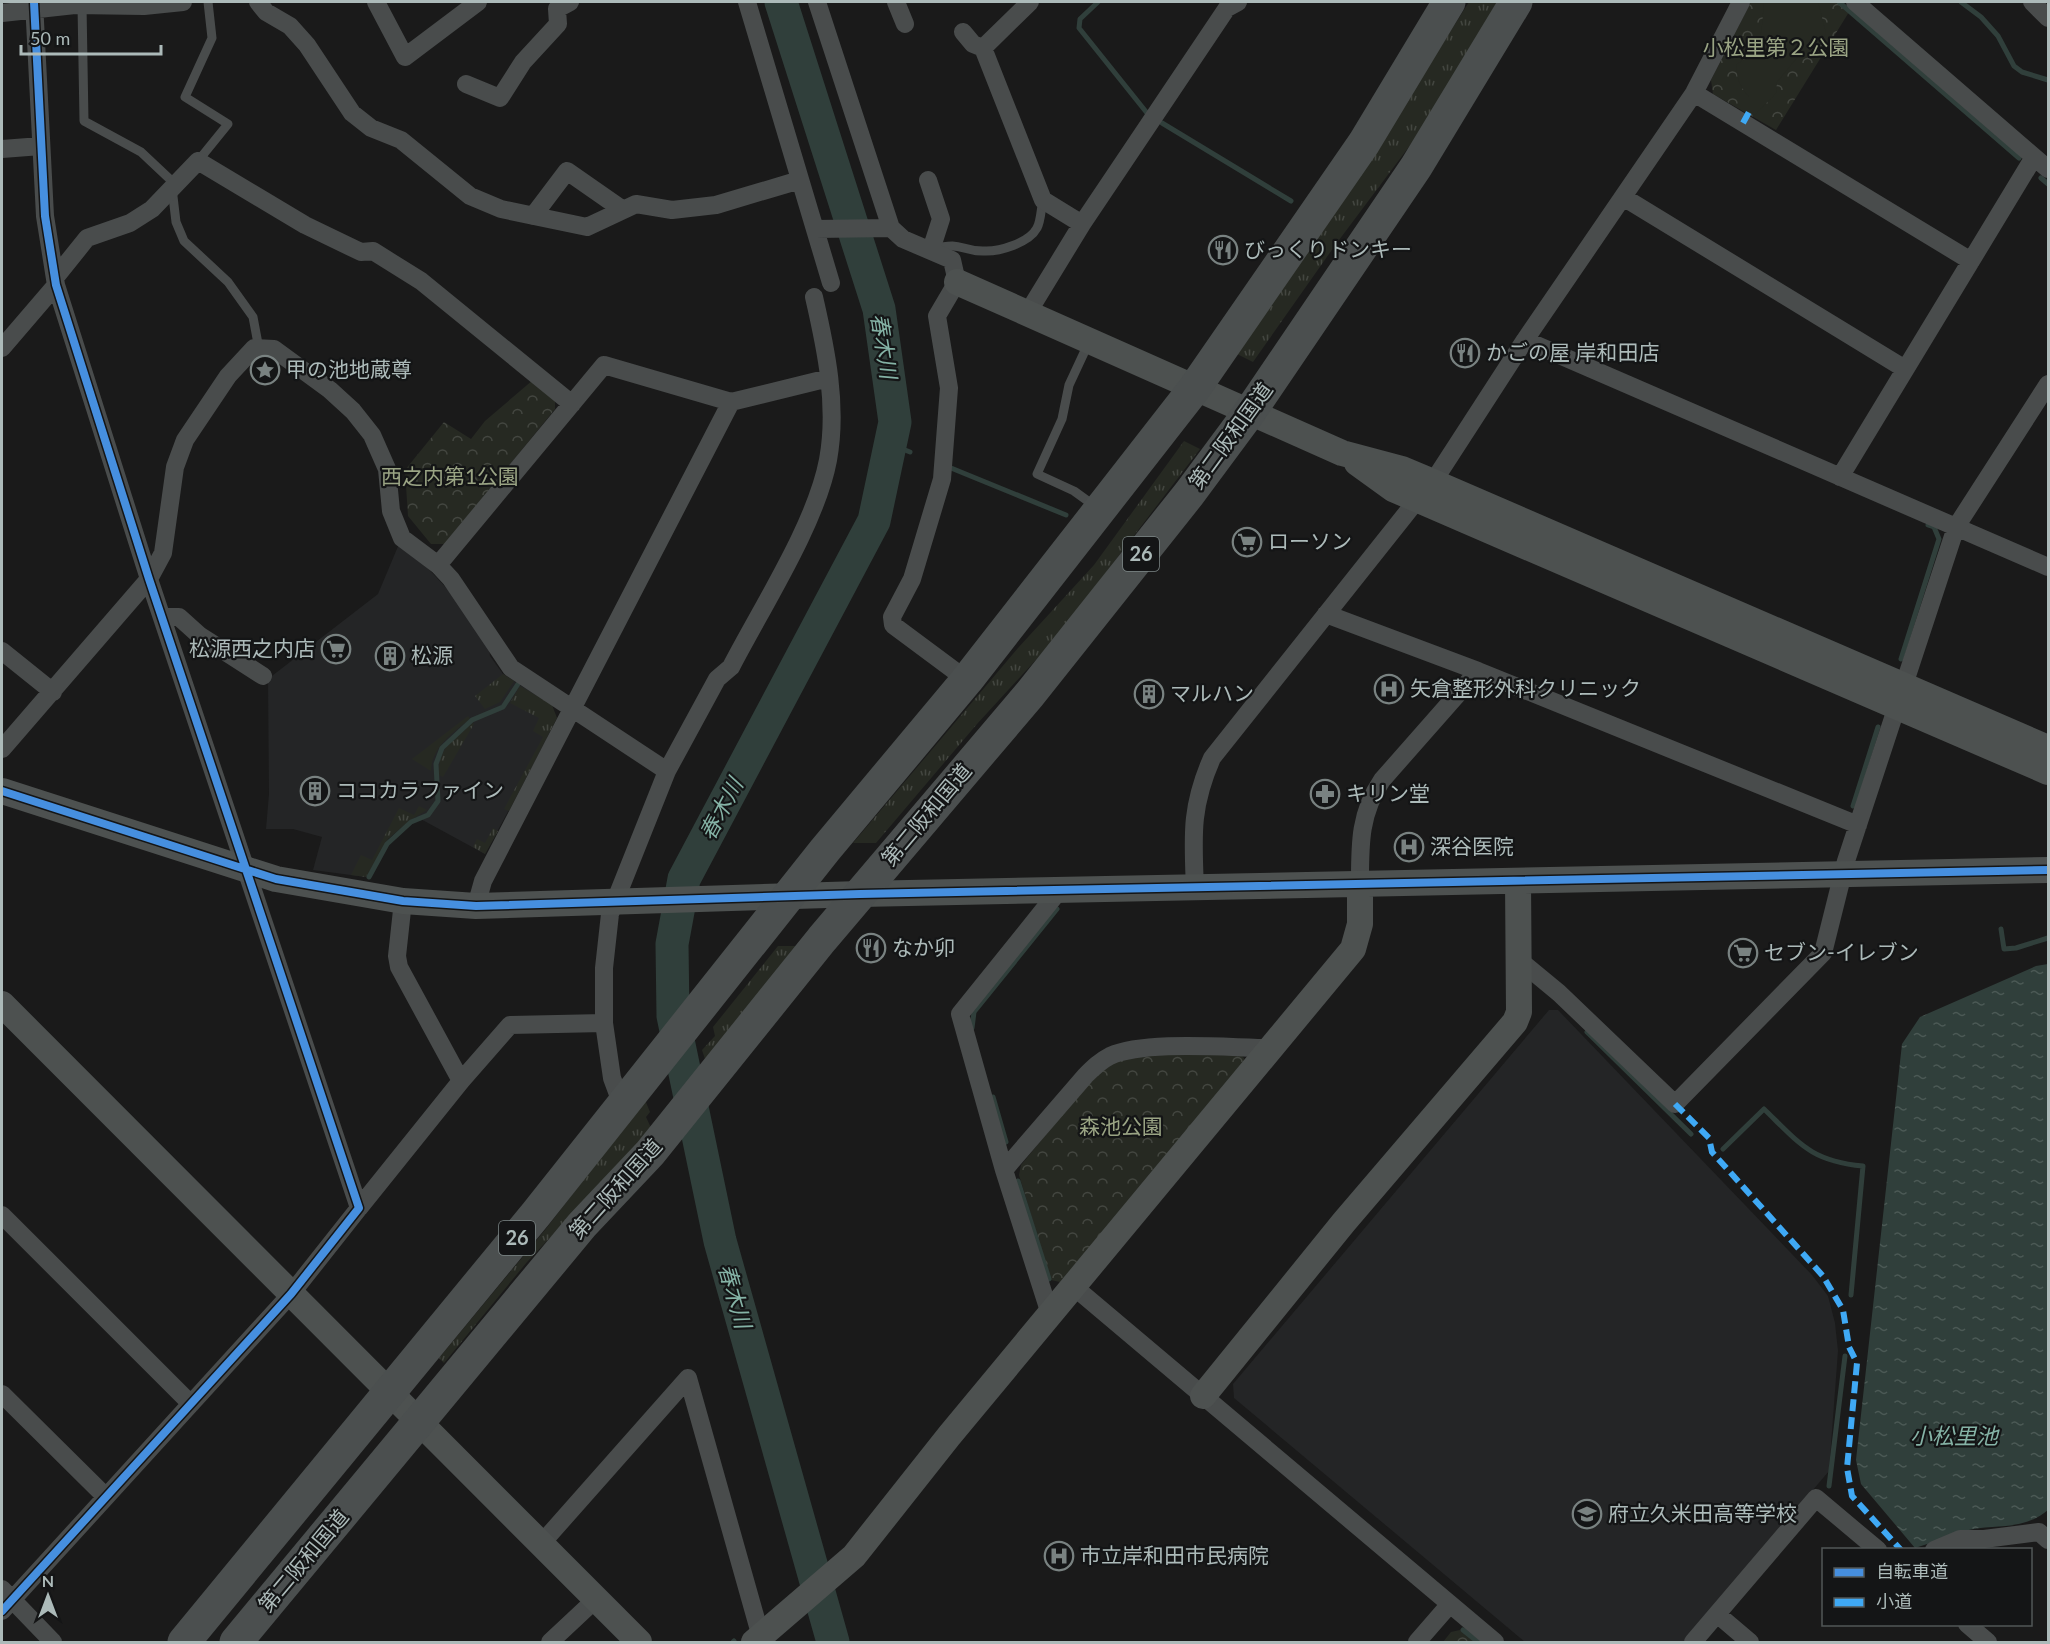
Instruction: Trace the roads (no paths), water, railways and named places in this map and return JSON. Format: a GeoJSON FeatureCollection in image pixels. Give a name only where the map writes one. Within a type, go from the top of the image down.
{"type":"FeatureCollection","features":[{"type":"Feature","properties":{"kind":"highway","name":"第二阪和国道"},"geometry":{"type":"LineString","coordinates":[[184,1642],[391,1394],[788,897],[968,681],[1194,389],[1364,142],[1449,2]]}},
{"type":"Feature","properties":{"kind":"highway","name":"第二阪和国道"},"geometry":{"type":"LineString","coordinates":[[236,1642],[582,1225],[650,1153],[860,894],[1030,693],[1189,494],[1249,413],[1416,167],[1516,2]]}},
{"type":"Feature","properties":{"kind":"street"},"geometry":{"type":"LineString","coordinates":[[2,13],[34,6],[144,6],[183,2]]}},
{"type":"Feature","properties":{"kind":"street"},"geometry":{"type":"LineString","coordinates":[[258,2],[266,12],[290,26],[307,45],[352,113],[371,128],[401,140],[470,196],[501,209],[587,227],[636,204],[672,210],[716,205],[800,180]]}},
{"type":"Feature","properties":{"kind":"street"},"geometry":{"type":"LineString","coordinates":[[382,4],[405,57],[478,2]]}},
{"type":"Feature","properties":{"kind":"street"},"geometry":{"type":"LineString","coordinates":[[466,84],[500,98],[523,62],[558,24],[557,9],[570,2]]}},
{"type":"Feature","properties":{"kind":"street"},"geometry":{"type":"LineString","coordinates":[[747,2],[800,180],[821,229],[831,284]]}},
{"type":"Feature","properties":{"kind":"street"},"geometry":{"type":"LineString","coordinates":[[817,2],[885,228]]}},
{"type":"Feature","properties":{"kind":"street"},"geometry":{"type":"LineString","coordinates":[[896,2],[904,24]]}},
{"type":"Feature","properties":{"kind":"street"},"geometry":{"type":"LineString","coordinates":[[983,48],[1030,2]]}},
{"type":"Feature","properties":{"kind":"street"},"geometry":{"type":"LineString","coordinates":[[1027,314],[1082,224],[1227,8],[1238,2]]}},
{"type":"Feature","properties":{"kind":"street"},"geometry":{"type":"LineString","coordinates":[[1194,889],[1192,830],[1194,806],[1212,758],[1425,490],[1694,93],[1741,2]]}},
{"type":"Feature","properties":{"kind":"street"},"geometry":{"type":"LineString","coordinates":[[1855,2],[2049,169]]}},
{"type":"Feature","properties":{"kind":"street"},"geometry":{"type":"LineString","coordinates":[[34,6],[45,216],[56,281],[149,579],[359,1208]]}},
{"type":"Feature","properties":{"kind":"street"},"geometry":{"type":"LineString","coordinates":[[963,32],[973,44],[983,48],[1042,200],[1082,224]]}},
{"type":"Feature","properties":{"kind":"street"},"geometry":{"type":"LineString","coordinates":[[1694,93],[1971,261]]}},
{"type":"Feature","properties":{"kind":"street"},"geometry":{"type":"LineString","coordinates":[[2,149],[41,146]]}},
{"type":"Feature","properties":{"kind":"street"},"geometry":{"type":"LineString","coordinates":[[1840,477],[2034,157]]}},
{"type":"Feature","properties":{"kind":"street"},"geometry":{"type":"LineString","coordinates":[[2,348],[87,238],[130,223],[152,209],[198,161],[305,225],[361,252],[373,251],[421,281],[572,404]]}},
{"type":"Feature","properties":{"kind":"street"},"geometry":{"type":"LineString","coordinates":[[533,216],[567,171],[623,210]]}},
{"type":"Feature","properties":{"kind":"street"},"geometry":{"type":"LineString","coordinates":[[928,180],[940,219],[931,250]]}},
{"type":"Feature","properties":{"kind":"street"},"geometry":{"type":"LineString","coordinates":[[1623,197],[1905,369]]}},
{"type":"Feature","properties":{"kind":"street"},"geometry":{"type":"LineString","coordinates":[[821,229],[885,228],[903,239],[952,260],[957,282],[937,316],[949,388],[942,479],[912,579],[892,616],[893,625],[968,681]]}},
{"type":"Feature","properties":{"kind":"street"},"geometry":{"type":"LineString","coordinates":[[957,282],[1342,453],[1402,469],[1425,490],[1900,696],[2049,772]]}},
{"type":"Feature","properties":{"kind":"street"},"geometry":{"type":"LineString","coordinates":[[631,1093],[612,1078],[604,1023],[604,968],[614,902],[667,771],[717,679],[731,666],[820,492],[829,458],[831,407],[826,349],[814,297]]}},
{"type":"Feature","properties":{"kind":"street"},"geometry":{"type":"LineString","coordinates":[[1525,340],[2049,567]]}},
{"type":"Feature","properties":{"kind":"street"},"geometry":{"type":"LineString","coordinates":[[2,749],[149,579],[163,553],[175,467],[185,440],[228,376],[254,348],[274,349],[330,390],[372,435],[387,469],[391,511],[402,538],[438,565],[451,579],[511,668],[667,771]]}},
{"type":"Feature","properties":{"kind":"street"},"geometry":{"type":"LineString","coordinates":[[438,565],[604,365],[732,402],[829,378]]}},
{"type":"Feature","properties":{"kind":"street"},"geometry":{"type":"LineString","coordinates":[[1519,960],[1559,993],[1674,1104],[1823,953],[1842,874],[1956,527],[2049,384]]}},
{"type":"Feature","properties":{"kind":"street"},"geometry":{"type":"LineString","coordinates":[[476,906],[483,881],[732,402]]}},
{"type":"Feature","properties":{"kind":"street"},"geometry":{"type":"LineString","coordinates":[[1326,614],[1478,672],[1858,825]]}},
{"type":"Feature","properties":{"kind":"street"},"geometry":{"type":"LineString","coordinates":[[162,617],[179,617],[198,636],[263,676]]}},
{"type":"Feature","properties":{"kind":"street"},"geometry":{"type":"LineString","coordinates":[[2,651],[53,692]]}},
{"type":"Feature","properties":{"kind":"street"},"geometry":{"type":"LineString","coordinates":[[541,1544],[688,1378],[757,1640],[854,1556],[1073,1286],[1353,949],[1360,924],[1360,836],[1371,797],[1382,780],[1478,672]]}},
{"type":"Feature","properties":{"kind":"street"},"geometry":{"type":"LineString","coordinates":[[1900,696],[2049,748]]}},
{"type":"Feature","properties":{"kind":"street"},"geometry":{"type":"LineString","coordinates":[[2,791],[248,872],[333,891],[403,901],[476,906],[860,894],[1058,892],[2049,870]]}},
{"type":"Feature","properties":{"kind":"street"},"geometry":{"type":"LineString","coordinates":[[1203,1396],[1344,1222],[1515,1022],[1520,1012],[1518,882]]}},
{"type":"Feature","properties":{"kind":"street"},"geometry":{"type":"LineString","coordinates":[[1050,1314],[1004,1170],[960,1014],[1058,892]]}},
{"type":"Feature","properties":{"kind":"street"},"geometry":{"type":"LineString","coordinates":[[403,901],[397,956],[399,967],[461,1081]]}},
{"type":"Feature","properties":{"kind":"street"},"geometry":{"type":"LineString","coordinates":[[2,1004],[639,1642]]}},
{"type":"Feature","properties":{"kind":"street"},"geometry":{"type":"LineString","coordinates":[[54,1642],[5,1600],[106,1497],[291,1294],[461,1081],[510,1025],[604,1023]]}},
{"type":"Feature","properties":{"kind":"street"},"geometry":{"type":"LineString","coordinates":[[1004,1170],[1085,1076],[1098,1063],[1112,1055],[1146,1048],[1271,1048]]}},
{"type":"Feature","properties":{"kind":"street"},"geometry":{"type":"LineString","coordinates":[[2,1215],[190,1404]]}},
{"type":"Feature","properties":{"kind":"street"},"geometry":{"type":"LineString","coordinates":[[1073,1286],[1495,1642]]}},
{"type":"Feature","properties":{"kind":"street"},"geometry":{"type":"LineString","coordinates":[[2,1394],[106,1497]]}},
{"type":"Feature","properties":{"kind":"street"},"geometry":{"type":"LineString","coordinates":[[1693,1642],[1816,1498],[1876,1548]]}},
{"type":"Feature","properties":{"kind":"street"},"geometry":{"type":"LineString","coordinates":[[1939,1548],[1960,1539],[1984,1539],[2038,1532],[2049,1540]]}},
{"type":"Feature","properties":{"kind":"street"},"geometry":{"type":"LineString","coordinates":[[550,1642],[596,1599]]}},
{"type":"Feature","properties":{"kind":"street"},"geometry":{"type":"LineString","coordinates":[[1417,1642],[1450,1604]]}},
{"type":"Feature","properties":{"kind":"street"},"geometry":{"type":"LineString","coordinates":[[1717,1614],[1750,1642]]}},
{"type":"Feature","properties":{"kind":"street"},"geometry":{"type":"LineString","coordinates":[[1969,1626],[1988,1642]]}},
{"type":"Feature","properties":{"kind":"lane"},"geometry":{"type":"LineString","coordinates":[[198,161],[228,124],[185,97],[212,38],[208,2]]}},
{"type":"Feature","properties":{"kind":"lane"},"geometry":{"type":"LineString","coordinates":[[82,5],[84,121],[141,152],[173,186],[176,222],[184,241],[200,258],[212,264],[234,291],[252,317],[259,349]]}},
{"type":"Feature","properties":{"kind":"lane"},"geometry":{"type":"LineString","coordinates":[[931,250],[953,243],[983,252],[1006,248],[1026,238],[1037,228],[1042,200]]}},
{"type":"Feature","properties":{"kind":"lane"},"geometry":{"type":"LineString","coordinates":[[1089,342],[1069,385],[1062,419],[1037,474],[1074,491],[1100,510]]}},
{"type":"Feature","properties":{"kind":"water","name":"小松里池"},"geometry":{"type":"Polygon","coordinates":[[[2048,964],[2048,1510],[2038,1517],[2018,1524],[1964,1531],[1915,1548],[1861,1484],[1856,1460],[1902,1044],[1920,1017],[2036,966],[2048,964]]]}},
{"type":"Feature","properties":{"kind":"waterway","name":"春木川"},"geometry":{"type":"LineString","coordinates":[[781,2],[879,309],[895,422],[874,521],[684,879],[672,944],[673,1016],[720,1241],[833,1642]]}},
{"type":"Feature","properties":{"kind":"waterway"},"geometry":{"type":"LineString","coordinates":[[1098,2],[1080,19],[1079,28],[1147,113]]}},
{"type":"Feature","properties":{"kind":"waterway"},"geometry":{"type":"LineString","coordinates":[[1839,2],[2019,158]]}},
{"type":"Feature","properties":{"kind":"waterway"},"geometry":{"type":"LineString","coordinates":[[1961,2],[1981,17],[1998,36],[2014,66],[2022,72],[2048,80]]}},
{"type":"Feature","properties":{"kind":"waterway"},"geometry":{"type":"LineString","coordinates":[[1162,123],[1291,201]]}},
{"type":"Feature","properties":{"kind":"waterway"},"geometry":{"type":"LineString","coordinates":[[2041,178],[2048,184]]}},
{"type":"Feature","properties":{"kind":"waterway"},"geometry":{"type":"LineString","coordinates":[[890,444],[910,452]]}},
{"type":"Feature","properties":{"kind":"waterway"},"geometry":{"type":"LineString","coordinates":[[951,468],[1066,515]]}},
{"type":"Feature","properties":{"kind":"waterway"},"geometry":{"type":"LineString","coordinates":[[1901,659],[1939,539],[1934,527],[1928,525]]}},
{"type":"Feature","properties":{"kind":"waterway"},"geometry":{"type":"LineString","coordinates":[[369,877],[387,844],[411,822],[428,815],[438,801],[436,764],[442,748],[472,720],[503,707],[518,684]]}},
{"type":"Feature","properties":{"kind":"waterway"},"geometry":{"type":"LineString","coordinates":[[1853,806],[1878,727]]}},
{"type":"Feature","properties":{"kind":"waterway"},"geometry":{"type":"LineString","coordinates":[[972,1028],[974,1012],[1057,909]]}},
{"type":"Feature","properties":{"kind":"waterway"},"geometry":{"type":"LineString","coordinates":[[2001,929],[2004,949],[2016,948],[2048,938]]}},
{"type":"Feature","properties":{"kind":"waterway"},"geometry":{"type":"LineString","coordinates":[[1587,1032],[1691,1134]]}},
{"type":"Feature","properties":{"kind":"waterway"},"geometry":{"type":"LineString","coordinates":[[993,1097],[1006,1142]]}},
{"type":"Feature","properties":{"kind":"waterway"},"geometry":{"type":"LineString","coordinates":[[1723,1149],[1764,1109],[1797,1141],[1818,1155],[1845,1164],[1863,1166],[1851,1295]]}},
{"type":"Feature","properties":{"kind":"waterway"},"geometry":{"type":"LineString","coordinates":[[1018,1181],[1049,1279]]}},
{"type":"Feature","properties":{"kind":"waterway"},"geometry":{"type":"LineString","coordinates":[[1829,1486],[1845,1356]]}},
{"type":"Feature","properties":{"kind":"waterway"},"geometry":{"type":"LineString","coordinates":[[1463,1630],[1478,1642]]}},
{"type":"Feature","properties":{"kind":"place","name":"びっくりドンキー"},"geometry":{"type":"Point","coordinates":[1223,250]}},
{"type":"Feature","properties":{"kind":"place","name":"かごの屋 岸和田店"},"geometry":{"type":"Point","coordinates":[1465,353]}},
{"type":"Feature","properties":{"kind":"place","name":"甲の池地蔵尊"},"geometry":{"type":"Point","coordinates":[265,370]}},
{"type":"Feature","properties":{"kind":"place","name":"ローソン"},"geometry":{"type":"Point","coordinates":[1247,542]}},
{"type":"Feature","properties":{"kind":"place","name":"松源西之内店"},"geometry":{"type":"Point","coordinates":[336,649]}},
{"type":"Feature","properties":{"kind":"place","name":"松源"},"geometry":{"type":"Point","coordinates":[390,656]}},
{"type":"Feature","properties":{"kind":"place","name":"矢倉整形外科クリニック"},"geometry":{"type":"Point","coordinates":[1389,689]}},
{"type":"Feature","properties":{"kind":"place","name":"マルハン"},"geometry":{"type":"Point","coordinates":[1149,694]}},
{"type":"Feature","properties":{"kind":"place","name":"ココカラファイン"},"geometry":{"type":"Point","coordinates":[315,791]}},
{"type":"Feature","properties":{"kind":"place","name":"キリン堂"},"geometry":{"type":"Point","coordinates":[1325,794]}},
{"type":"Feature","properties":{"kind":"place","name":"深谷医院"},"geometry":{"type":"Point","coordinates":[1409,847]}},
{"type":"Feature","properties":{"kind":"place","name":"なか卯"},"geometry":{"type":"Point","coordinates":[871,948]}},
{"type":"Feature","properties":{"kind":"place","name":"セブン-イレブン"},"geometry":{"type":"Point","coordinates":[1743,953]}},
{"type":"Feature","properties":{"kind":"place","name":"府立久米田高等学校"},"geometry":{"type":"Point","coordinates":[1587,1514]}},
{"type":"Feature","properties":{"kind":"place","name":"市立岸和田市民病院"},"geometry":{"type":"Point","coordinates":[1059,1556]}},
{"type":"Feature","properties":{"kind":"park label","name":"小松里第２公園"},"geometry":{"type":"Point","coordinates":[1776,48]}},
{"type":"Feature","properties":{"kind":"park label","name":"西之内第1公園"},"geometry":{"type":"Point","coordinates":[450,477]}},
{"type":"Feature","properties":{"kind":"park label","name":"森池公園"},"geometry":{"type":"Point","coordinates":[1121,1127]}}]}
